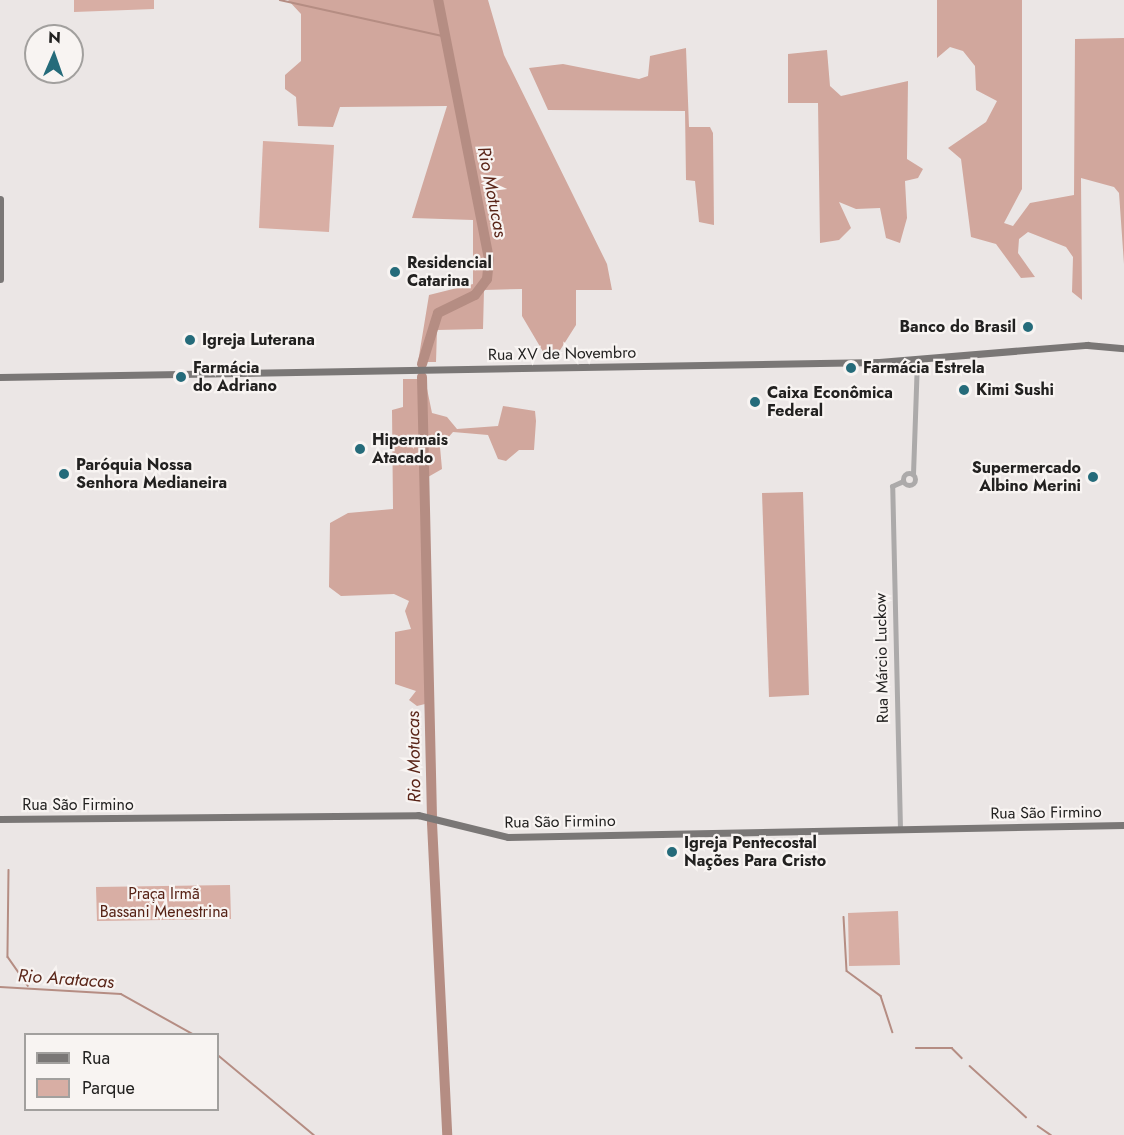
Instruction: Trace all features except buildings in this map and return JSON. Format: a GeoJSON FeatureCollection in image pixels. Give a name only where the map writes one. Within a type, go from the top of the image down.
{"type":"FeatureCollection","features":[{"type":"Feature","properties":{"kind":"main road"},"geometry":{"type":"LineString","coordinates":[[0,199],[0,279]]}},
{"type":"Feature","properties":{"kind":"main road","name":"Rua XV de Novembro"},"geometry":{"type":"LineString","coordinates":[[0,377],[917,361],[1079,346],[1124,348]]}},
{"type":"Feature","properties":{"kind":"main road","name":"Rua São Firmino"},"geometry":{"type":"LineString","coordinates":[[0,819],[426,816],[501,837],[1124,825]]}},
{"type":"Feature","properties":{"kind":"street"},"geometry":{"type":"LineString","coordinates":[[913,474],[906,474],[903,481],[913,484],[917,361]]}},
{"type":"Feature","properties":{"kind":"street","name":"Rua Márcio Luckow"},"geometry":{"type":"LineString","coordinates":[[900,830],[892,486],[903,481]]}},
{"type":"Feature","properties":{"kind":"green space"},"geometry":{"type":"Polygon","coordinates":[[[74,0],[154,0],[154,9],[74,12],[74,0]]]}},
{"type":"Feature","properties":{"kind":"green space"},"geometry":{"type":"Polygon","coordinates":[[[263,141],[334,145],[329,232],[259,228],[263,141]]]}},
{"type":"Feature","properties":{"kind":"green space","name":"Praça Irmã Bassani Menestrina"},"geometry":{"type":"Polygon","coordinates":[[[230,885],[231,919],[97,921],[96,887],[230,885]]]}},
{"type":"Feature","properties":{"kind":"green space"},"geometry":{"type":"Polygon","coordinates":[[[898,911],[900,965],[849,966],[848,913],[898,911]]]}},
{"type":"Feature","properties":{"kind":"shaded area"},"geometry":{"type":"Polygon","coordinates":[[[288,0],[488,0],[504,55],[607,264],[612,290],[576,290],[576,325],[557,355],[545,355],[522,316],[522,289],[484,290],[483,329],[437,330],[436,362],[418,362],[429,295],[473,284],[473,220],[412,218],[447,106],[340,107],[333,127],[298,126],[296,97],[285,89],[285,75],[301,61],[301,14],[288,0]]]}},
{"type":"Feature","properties":{"kind":"shaded area"},"geometry":{"type":"Polygon","coordinates":[[[937,0],[1022,0],[1022,189],[1004,223],[1013,226],[1030,203],[1074,195],[1075,39],[1124,38],[1124,264],[1119,193],[1114,187],[1081,178],[1082,300],[1072,292],[1073,257],[1066,247],[1028,232],[1019,239],[1018,253],[1035,277],[1021,278],[996,244],[971,237],[961,159],[948,148],[986,122],[997,101],[976,90],[975,66],[963,51],[950,47],[937,58],[937,0]]]}},
{"type":"Feature","properties":{"kind":"shaded area"},"geometry":{"type":"Polygon","coordinates":[[[686,48],[689,127],[710,127],[713,133],[714,225],[699,222],[695,181],[686,180],[685,111],[548,110],[529,68],[563,64],[639,79],[648,76],[650,56],[686,48]]]}},
{"type":"Feature","properties":{"kind":"shaded area"},"geometry":{"type":"Polygon","coordinates":[[[827,50],[830,86],[841,96],[908,81],[907,159],[923,169],[918,178],[905,181],[907,218],[900,243],[886,238],[880,208],[856,209],[839,202],[851,228],[839,240],[820,243],[818,103],[788,103],[788,54],[827,50]]]}},
{"type":"Feature","properties":{"kind":"shaded area"},"geometry":{"type":"Polygon","coordinates":[[[403,379],[425,379],[432,413],[447,417],[457,429],[498,426],[503,406],[535,411],[536,421],[534,450],[519,450],[506,461],[498,459],[488,435],[453,432],[440,447],[442,469],[428,477],[433,702],[417,706],[409,700],[416,691],[395,684],[395,632],[411,629],[405,611],[409,601],[394,594],[341,596],[329,587],[330,523],[348,513],[393,509],[392,410],[403,407],[403,379]]]}},
{"type":"Feature","properties":{"kind":"shaded area"},"geometry":{"type":"Polygon","coordinates":[[[803,492],[809,695],[769,697],[762,493],[803,492]]]}},
{"type":"Feature","properties":{"kind":"waterway"},"geometry":{"type":"LineString","coordinates":[[280,0],[442,36]]}},
{"type":"Feature","properties":{"kind":"waterway","name":"Rio Motucas"},"geometry":{"type":"LineString","coordinates":[[422,364],[438,313],[475,295],[487,279],[489,259],[438,0]]}},
{"type":"Feature","properties":{"kind":"waterway","name":"Rio Motucas"},"geometry":{"type":"LineString","coordinates":[[422,377],[432,823],[447,1135]]}},
{"type":"Feature","properties":{"kind":"waterway"},"geometry":{"type":"LineString","coordinates":[[9,870],[8,957],[28,986]]}},
{"type":"Feature","properties":{"kind":"waterway"},"geometry":{"type":"LineString","coordinates":[[844,917],[847,971],[881,996],[893,1032]]}},
{"type":"Feature","properties":{"kind":"waterway","name":"Rio Aratacas"},"geometry":{"type":"LineString","coordinates":[[0,987],[121,994],[191,1033]]}},
{"type":"Feature","properties":{"kind":"waterway"},"geometry":{"type":"LineString","coordinates":[[916,1048],[952,1048],[962,1058]]}},
{"type":"Feature","properties":{"kind":"waterway","name":"Rio Aratacas"},"geometry":{"type":"LineString","coordinates":[[219,1056],[314,1135]]}},
{"type":"Feature","properties":{"kind":"waterway"},"geometry":{"type":"LineString","coordinates":[[970,1066],[1026,1117]]}},
{"type":"Feature","properties":{"kind":"waterway"},"geometry":{"type":"LineString","coordinates":[[1038,1126],[1051,1135]]}},
{"type":"Feature","properties":{"kind":"place","name":"Residencial Catarina"},"geometry":{"type":"Point","coordinates":[395,272]}},
{"type":"Feature","properties":{"kind":"place","name":"Banco do Brasil"},"geometry":{"type":"Point","coordinates":[1028,327]}},
{"type":"Feature","properties":{"kind":"place","name":"Igreja Luterana"},"geometry":{"type":"Point","coordinates":[190,340]}},
{"type":"Feature","properties":{"kind":"place","name":"Farmácia Estrela"},"geometry":{"type":"Point","coordinates":[851,368]}},
{"type":"Feature","properties":{"kind":"place","name":"Farmácia do Adriano"},"geometry":{"type":"Point","coordinates":[181,377]}},
{"type":"Feature","properties":{"kind":"place","name":"Kimi Sushi"},"geometry":{"type":"Point","coordinates":[964,390]}},
{"type":"Feature","properties":{"kind":"place","name":"Caixa Econômica Federal"},"geometry":{"type":"Point","coordinates":[755,402]}},
{"type":"Feature","properties":{"kind":"place","name":"Hipermais Atacado"},"geometry":{"type":"Point","coordinates":[360,449]}},
{"type":"Feature","properties":{"kind":"place","name":"Paróquia Nossa Senhora Medianeira"},"geometry":{"type":"Point","coordinates":[64,474]}},
{"type":"Feature","properties":{"kind":"place","name":"Supermercado Albino Merini"},"geometry":{"type":"Point","coordinates":[1093,477]}},
{"type":"Feature","properties":{"kind":"place","name":"Igreja Pentecostal Nações Para Cristo"},"geometry":{"type":"Point","coordinates":[672,852]}}]}
